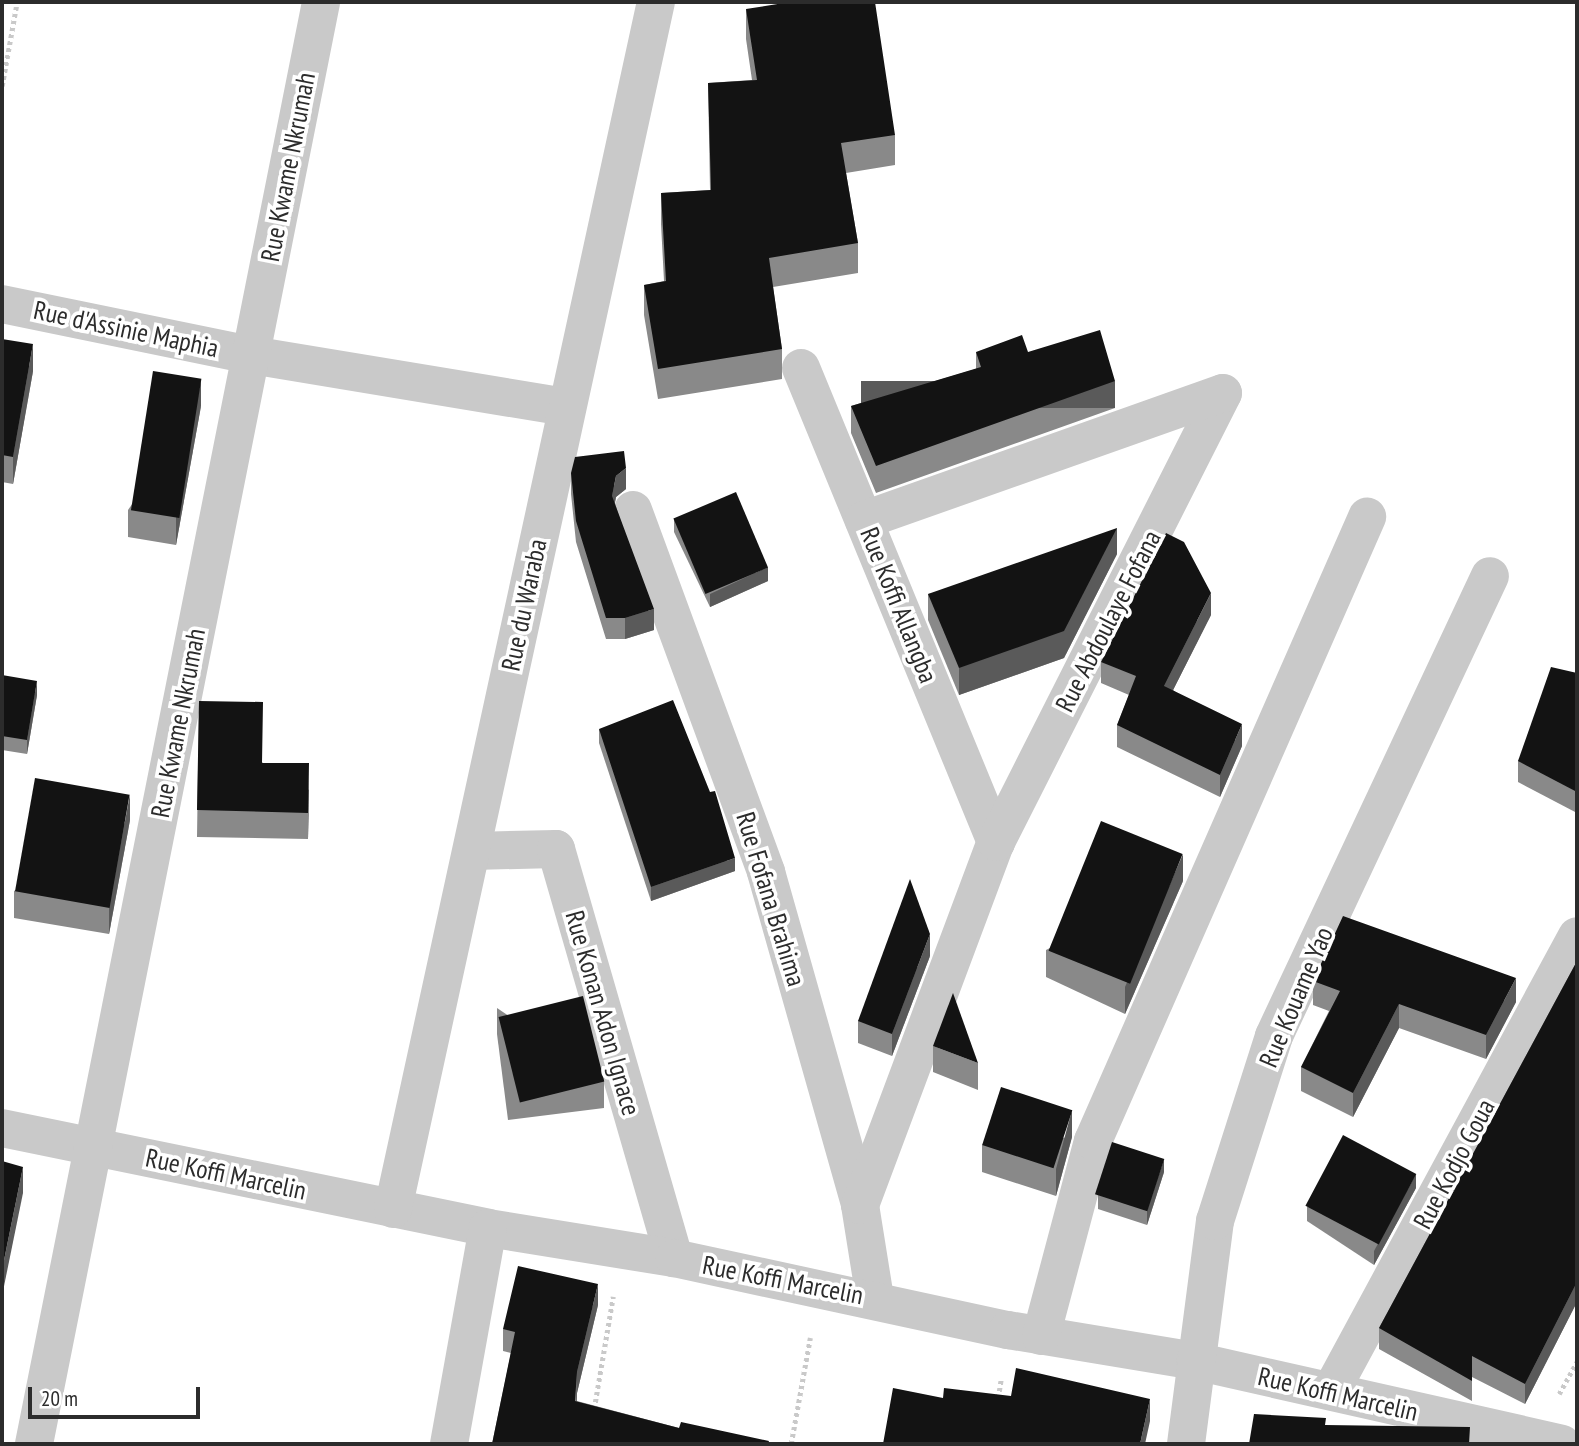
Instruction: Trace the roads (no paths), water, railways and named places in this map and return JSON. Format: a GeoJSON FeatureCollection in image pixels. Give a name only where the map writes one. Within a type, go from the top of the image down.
{"type":"FeatureCollection","features":[{"type":"Feature","properties":{"kind":"street","name":"Rue Kwame Nkrumah"},"geometry":{"type":"LineString","coordinates":[[34,1444],[321,2]]}},
{"type":"Feature","properties":{"kind":"street","name":"Rue du Waraba"},"geometry":{"type":"LineString","coordinates":[[393,1209],[656,2]]}},
{"type":"Feature","properties":{"kind":"street","name":"Rue d'Assinie Maphia"},"geometry":{"type":"LineString","coordinates":[[2,304],[251,355],[566,407]]}},
{"type":"Feature","properties":{"kind":"street","name":"Rue Koffi Allangba"},"geometry":{"type":"LineString","coordinates":[[801,368],[996,842]]}},
{"type":"Feature","properties":{"kind":"street","name":"Rue Abdoulaye Fofana"},"geometry":{"type":"LineString","coordinates":[[860,1205],[996,842],[1223,393],[864,520]]}},
{"type":"Feature","properties":{"kind":"street","name":"Rue Fofana Brahima"},"geometry":{"type":"LineString","coordinates":[[633,510],[766,872],[860,1205],[875,1299]]}},
{"type":"Feature","properties":{"kind":"street"},"geometry":{"type":"LineString","coordinates":[[1024,1333],[1093,1141],[1367,516]]}},
{"type":"Feature","properties":{"kind":"street","name":"Rue Kouame Yao"},"geometry":{"type":"LineString","coordinates":[[1186,1444],[1215,1221],[1274,1037],[1490,576]]}},
{"type":"Feature","properties":{"kind":"street","name":"Rue Konan Adon Ignace"},"geometry":{"type":"LineString","coordinates":[[472,851],[556,849],[674,1258]]}},
{"type":"Feature","properties":{"kind":"street","name":"Rue Kodjo Goua"},"geometry":{"type":"LineString","coordinates":[[1331,1391],[1577,936]]}},
{"type":"Feature","properties":{"kind":"street","name":"Rue Koffi Marcelin"},"geometry":{"type":"LineString","coordinates":[[2,1128],[488,1228],[674,1258],[1024,1333],[1195,1361],[1562,1444]]}},
{"type":"Feature","properties":{"kind":"street"},"geometry":{"type":"LineString","coordinates":[[449,1444],[488,1228]]}}]}
